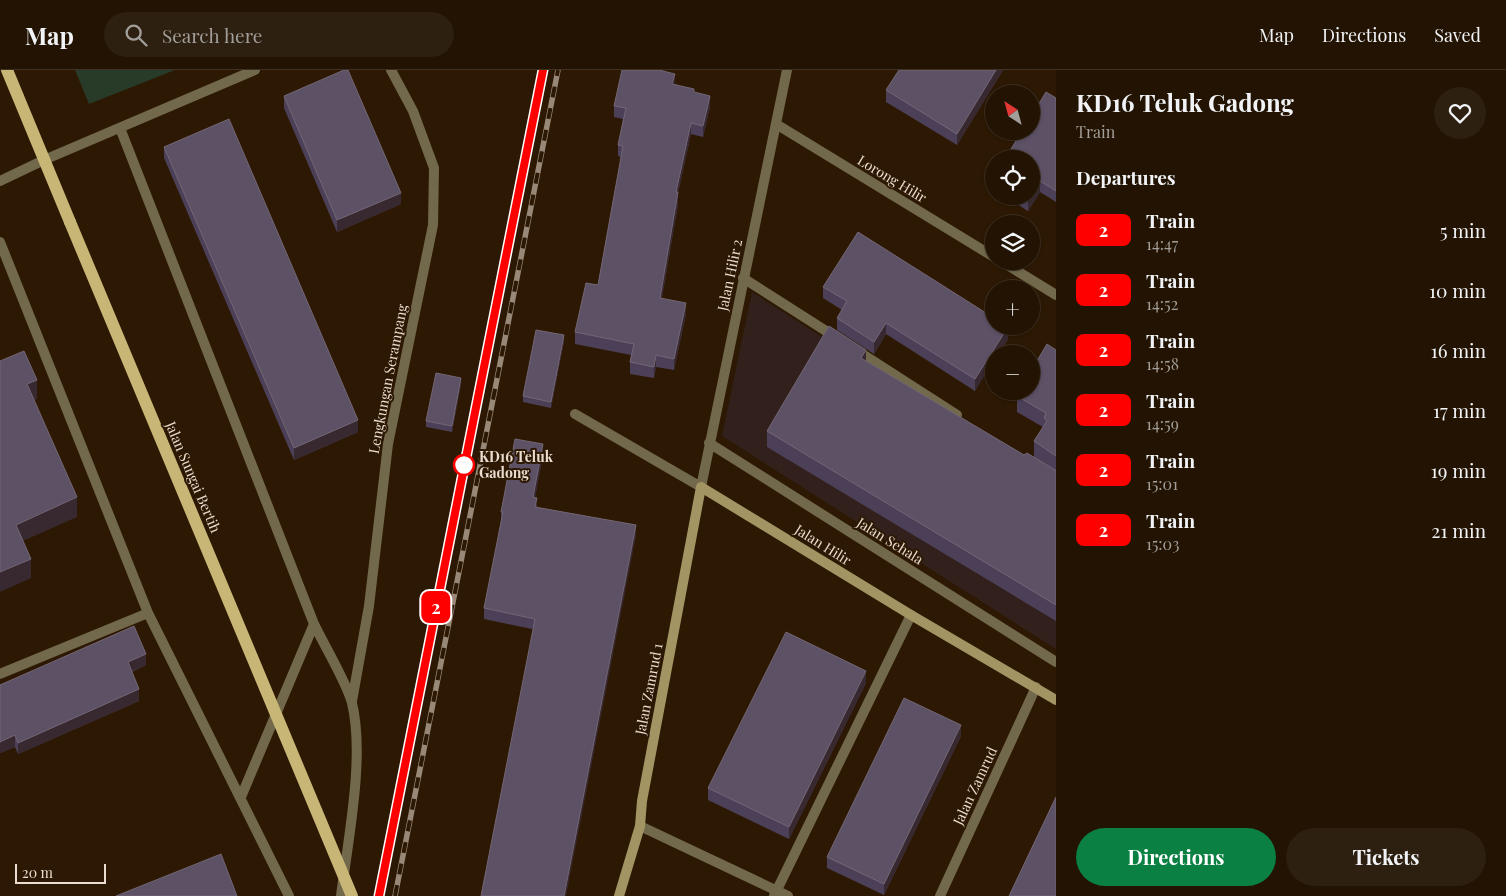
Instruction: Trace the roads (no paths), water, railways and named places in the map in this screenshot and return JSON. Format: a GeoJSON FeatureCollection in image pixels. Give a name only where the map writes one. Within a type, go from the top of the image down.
{"type":"FeatureCollection","features":[{"type":"Feature","properties":{"kind":"main road","name":"Jalan Sungai Bertih"},"geometry":{"type":"LineString","coordinates":[[7,70],[352,896]]}},
{"type":"Feature","properties":{"kind":"street"},"geometry":{"type":"LineString","coordinates":[[0,181],[44,160],[255,70]]}},
{"type":"Feature","properties":{"kind":"street","name":"Lengkungan Serampang"},"geometry":{"type":"LineString","coordinates":[[352,701],[369,606],[388,444],[433,225],[434,168],[414,111],[392,70]]}},
{"type":"Feature","properties":{"kind":"street","name":"Jalan Hilir 2"},"geometry":{"type":"LineString","coordinates":[[701,487],[787,70]]}},
{"type":"Feature","properties":{"kind":"street","name":"Lorong Hilir"},"geometry":{"type":"LineString","coordinates":[[776,124],[985,252]]}},
{"type":"Feature","properties":{"kind":"street","name":"Lengkungan Serampang"},"geometry":{"type":"LineString","coordinates":[[120,128],[314,624],[352,701],[357,733],[356,768],[341,896]]}},
{"type":"Feature","properties":{"kind":"street"},"geometry":{"type":"LineString","coordinates":[[0,242],[148,613],[289,896]]}},
{"type":"Feature","properties":{"kind":"street"},"geometry":{"type":"LineString","coordinates":[[1016,270],[1056,295]]}},
{"type":"Feature","properties":{"kind":"street"},"geometry":{"type":"LineString","coordinates":[[743,278],[966,421]]}},
{"type":"Feature","properties":{"kind":"street","name":"Jalan Hilir"},"geometry":{"type":"LineString","coordinates":[[575,414],[701,487],[911,615],[1056,700]]}},
{"type":"Feature","properties":{"kind":"street","name":"Jalan Sehala"},"geometry":{"type":"LineString","coordinates":[[709,442],[1056,662]]}},
{"type":"Feature","properties":{"kind":"street","name":"Jalan Zamrud 1"},"geometry":{"type":"LineString","coordinates":[[619,896],[640,826],[642,801],[701,487]]}},
{"type":"Feature","properties":{"kind":"street"},"geometry":{"type":"LineString","coordinates":[[0,674],[148,613]]}},
{"type":"Feature","properties":{"kind":"street"},"geometry":{"type":"LineString","coordinates":[[776,893],[911,615]]}},
{"type":"Feature","properties":{"kind":"street"},"geometry":{"type":"LineString","coordinates":[[241,797],[314,624]]}},
{"type":"Feature","properties":{"kind":"street","name":"Jalan Zamrud"},"geometry":{"type":"LineString","coordinates":[[940,896],[1036,687]]}},
{"type":"Feature","properties":{"kind":"street"},"geometry":{"type":"LineString","coordinates":[[640,826],[776,893],[788,896]]}},
{"type":"Feature","properties":{"kind":"railway"},"geometry":{"type":"LineString","coordinates":[[379,896],[543,70]]}},
{"type":"Feature","properties":{"kind":"railway"},"geometry":{"type":"LineString","coordinates":[[395,896],[558,70]]}},
{"type":"Feature","properties":{"kind":"train","name":"2"},"geometry":{"type":"LineString","coordinates":[[379,896],[543,70]]}},
{"type":"Feature","properties":{"kind":"place","name":"KD16 Teluk Gadong"},"geometry":{"type":"Point","coordinates":[464,465]}}]}
